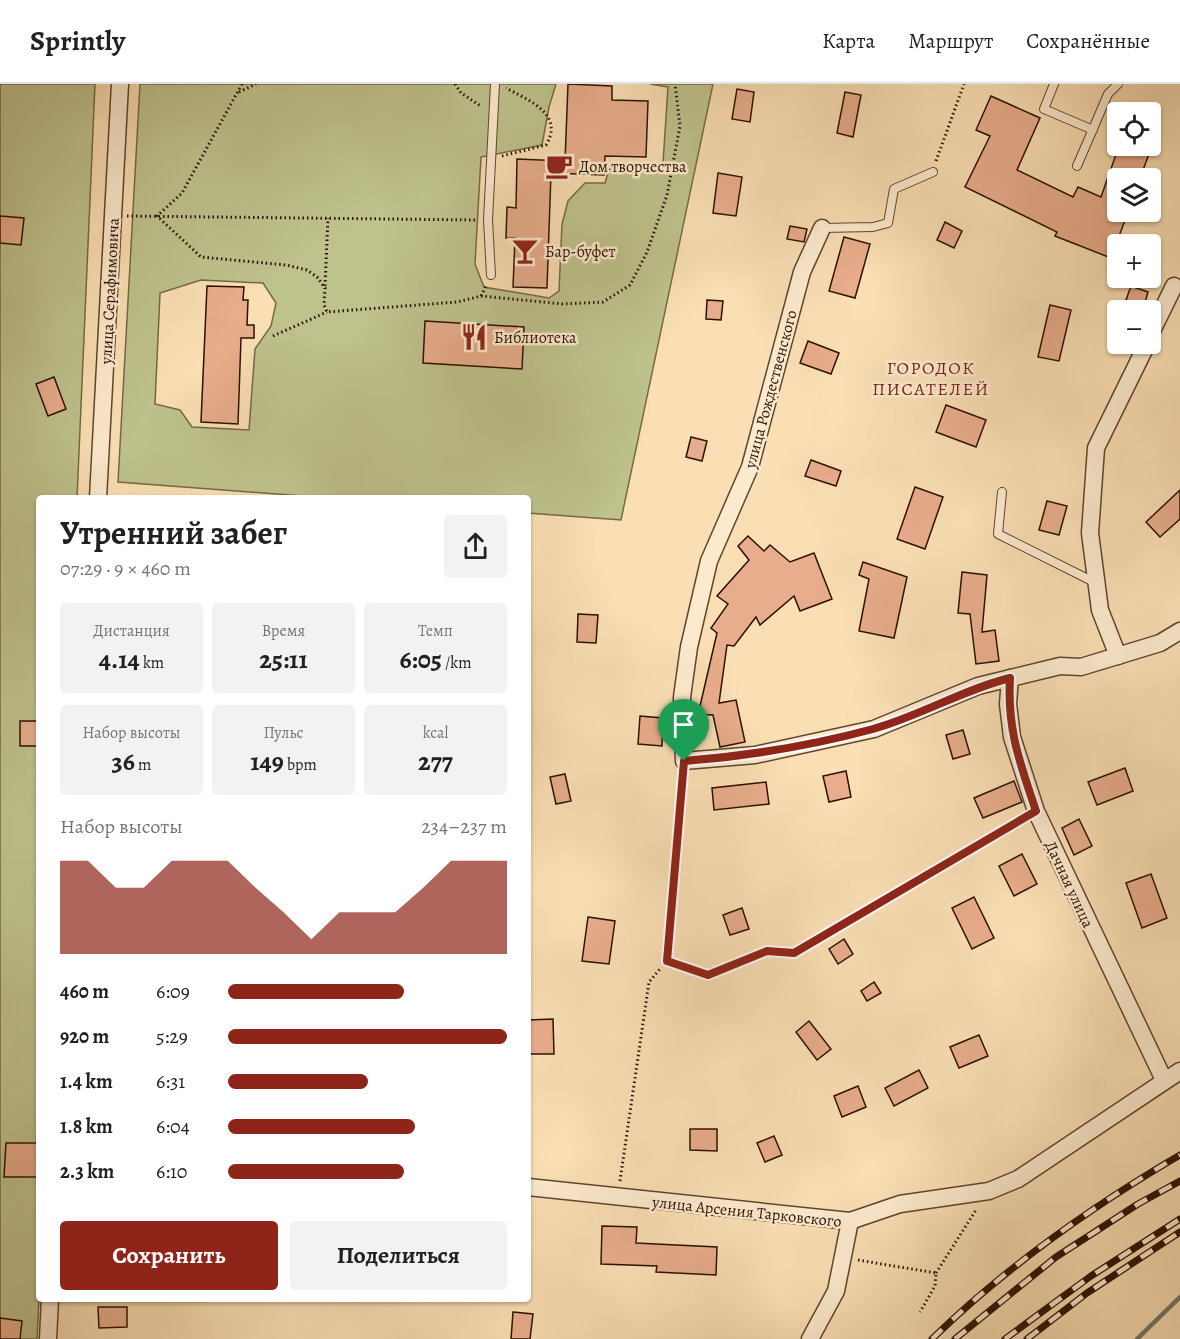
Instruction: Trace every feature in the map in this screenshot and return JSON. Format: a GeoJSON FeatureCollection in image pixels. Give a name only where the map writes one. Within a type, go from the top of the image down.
{"type":"FeatureCollection","features":[{"type":"Feature","properties":{"kind":"street","name":"улица Серафимовича"},"geometry":{"type":"LineString","coordinates":[[98,495],[120,84]]}},
{"type":"Feature","properties":{"kind":"street","name":"улица Рождественского"},"geometry":{"type":"LineString","coordinates":[[684,761],[682,697],[689,647],[709,561],[750,467],[802,272],[822,228]]}},
{"type":"Feature","properties":{"kind":"street"},"geometry":{"type":"LineString","coordinates":[[1161,313],[1174,286]]}},
{"type":"Feature","properties":{"kind":"street"},"geometry":{"type":"LineString","coordinates":[[1118,656],[1100,610],[1090,533],[1096,448],[1141,354]]}},
{"type":"Feature","properties":{"kind":"street"},"geometry":{"type":"LineString","coordinates":[[684,761],[755,755],[874,729],[978,686],[1060,666],[1081,667],[1160,643],[1180,631]]}},
{"type":"Feature","properties":{"kind":"street","name":"Дачная улица"},"geometry":{"type":"LineString","coordinates":[[1010,678],[1008,704],[1012,737],[1036,811],[1164,1080]]}},
{"type":"Feature","properties":{"kind":"street","name":"улица Арсения Тарковского"},"geometry":{"type":"LineString","coordinates":[[531,1187],[850,1221],[900,1204],[989,1191],[1018,1179],[1180,1071]]}},
{"type":"Feature","properties":{"kind":"street"},"geometry":{"type":"LineString","coordinates":[[810,1339],[836,1291],[850,1221]]}},
{"type":"Feature","properties":{"kind":"street"},"geometry":{"type":"LineString","coordinates":[[48,1339],[50,1302]]}},
{"type":"Feature","properties":{"kind":"lane"},"geometry":{"type":"LineString","coordinates":[[491,275],[488,220],[497,84]]}},
{"type":"Feature","properties":{"kind":"lane"},"geometry":{"type":"LineString","coordinates":[[1054,84],[1044,110],[1093,130]]}},
{"type":"Feature","properties":{"kind":"lane"},"geometry":{"type":"LineString","coordinates":[[1077,166],[1108,94],[1118,84]]}},
{"type":"Feature","properties":{"kind":"lane"},"geometry":{"type":"LineString","coordinates":[[822,228],[873,227],[888,223],[894,189],[933,172]]}},
{"type":"Feature","properties":{"kind":"lane"},"geometry":{"type":"LineString","coordinates":[[1002,492],[998,534],[1097,584]]}},
{"type":"Feature","properties":{"kind":"lane"},"geometry":{"type":"LineString","coordinates":[[667,961],[684,761]]}},
{"type":"Feature","properties":{"kind":"lane"},"geometry":{"type":"LineString","coordinates":[[708,975],[767,951],[794,953],[1036,811]]}},
{"type":"Feature","properties":{"kind":"path"},"geometry":{"type":"LineString","coordinates":[[157,216],[182,193],[242,84]]}},
{"type":"Feature","properties":{"kind":"path"},"geometry":{"type":"LineString","coordinates":[[238,92],[256,84]]}},
{"type":"Feature","properties":{"kind":"path"},"geometry":{"type":"LineString","coordinates":[[455,84],[461,93],[494,114]]}},
{"type":"Feature","properties":{"kind":"path"},"geometry":{"type":"LineString","coordinates":[[492,159],[546,145],[552,136],[552,123],[543,109],[497,84]]}},
{"type":"Feature","properties":{"kind":"path"},"geometry":{"type":"LineString","coordinates":[[273,336],[327,312],[457,302],[482,296],[563,304],[603,302],[621,291],[630,285],[647,252],[667,195],[680,126],[675,84]]}},
{"type":"Feature","properties":{"kind":"path"},"geometry":{"type":"LineString","coordinates":[[933,172],[964,84]]}},
{"type":"Feature","properties":{"kind":"path"},"geometry":{"type":"LineString","coordinates":[[122,216],[488,220]]}},
{"type":"Feature","properties":{"kind":"path"},"geometry":{"type":"LineString","coordinates":[[157,216],[201,257],[286,265],[307,270],[317,277],[325,288]]}},
{"type":"Feature","properties":{"kind":"path"},"geometry":{"type":"LineString","coordinates":[[327,312],[324,305],[328,218]]}},
{"type":"Feature","properties":{"kind":"path"},"geometry":{"type":"LineString","coordinates":[[618,1198],[649,982],[667,961],[708,975]]}},
{"type":"Feature","properties":{"kind":"path"},"geometry":{"type":"LineString","coordinates":[[920,1312],[935,1286],[936,1273],[989,1191]]}},
{"type":"Feature","properties":{"kind":"path"},"geometry":{"type":"LineString","coordinates":[[844,1258],[936,1273]]}},
{"type":"Feature","properties":{"kind":"green space"},"geometry":{"type":"Polygon","coordinates":[[[0,84],[95,84],[77,495],[36,495],[36,1302],[39,1302],[37,1339],[0,1339],[0,84]]]}},
{"type":"Feature","properties":{"kind":"green space"},"geometry":{"type":"Polygon","coordinates":[[[140,84],[556,84],[542,145],[481,157],[475,264],[484,287],[549,298],[559,291],[562,224],[568,201],[585,183],[605,183],[609,169],[663,163],[668,87],[650,84],[713,84],[621,520],[531,513],[531,495],[289,495],[118,482],[140,84]],[[201,280],[160,293],[155,404],[180,410],[192,427],[249,430],[255,349],[271,326],[276,303],[263,283],[201,280]]]}},
{"type":"Feature","properties":{"kind":"building"},"geometry":{"type":"Polygon","coordinates":[[[568,84],[612,86],[612,100],[648,101],[646,157],[605,156],[604,175],[551,173],[547,288],[513,287],[515,238],[506,238],[507,207],[516,208],[517,159],[565,161],[568,84]]]}},
{"type":"Feature","properties":{"kind":"building"},"geometry":{"type":"Polygon","coordinates":[[[737,89],[754,92],[750,122],[732,119],[737,89]]]}},
{"type":"Feature","properties":{"kind":"building"},"geometry":{"type":"Polygon","coordinates":[[[845,92],[861,95],[853,137],[837,133],[845,92]]]}},
{"type":"Feature","properties":{"kind":"building"},"geometry":{"type":"Polygon","coordinates":[[[991,96],[1040,118],[1017,170],[1073,197],[1078,187],[1101,197],[1107,180],[1107,222],[1124,222],[1120,234],[1107,234],[1107,256],[1055,236],[1057,232],[965,187],[990,136],[976,130],[991,96]]]}},
{"type":"Feature","properties":{"kind":"building"},"geometry":{"type":"Polygon","coordinates":[[[1115,156],[1148,156],[1144,168],[1111,168],[1115,156]]]}},
{"type":"Feature","properties":{"kind":"building"},"geometry":{"type":"Polygon","coordinates":[[[718,173],[742,177],[736,216],[713,213],[718,173]]]}},
{"type":"Feature","properties":{"kind":"building"},"geometry":{"type":"Polygon","coordinates":[[[0,216],[24,218],[21,245],[0,243],[0,216]]]}},
{"type":"Feature","properties":{"kind":"building"},"geometry":{"type":"Polygon","coordinates":[[[945,222],[962,231],[954,248],[937,240],[945,222]]]}},
{"type":"Feature","properties":{"kind":"building"},"geometry":{"type":"Polygon","coordinates":[[[790,226],[807,229],[804,242],[787,239],[790,226]]]}},
{"type":"Feature","properties":{"kind":"building"},"geometry":{"type":"Polygon","coordinates":[[[844,237],[870,244],[855,298],[829,291],[844,237]]]}},
{"type":"Feature","properties":{"kind":"building"},"geometry":{"type":"Polygon","coordinates":[[[207,286],[244,287],[243,300],[248,300],[247,325],[254,325],[254,338],[241,338],[238,424],[201,422],[207,286]]]}},
{"type":"Feature","properties":{"kind":"building"},"geometry":{"type":"Polygon","coordinates":[[[1130,288],[1148,292],[1146,300],[1126,300],[1130,288]]]}},
{"type":"Feature","properties":{"kind":"building"},"geometry":{"type":"Polygon","coordinates":[[[707,300],[723,301],[721,320],[706,319],[707,300]]]}},
{"type":"Feature","properties":{"kind":"building"},"geometry":{"type":"Polygon","coordinates":[[[1050,305],[1071,310],[1059,361],[1038,357],[1050,305]]]}},
{"type":"Feature","properties":{"kind":"building"},"geometry":{"type":"Polygon","coordinates":[[[425,321],[524,327],[522,369],[423,363],[425,321]]]}},
{"type":"Feature","properties":{"kind":"building"},"geometry":{"type":"Polygon","coordinates":[[[808,341],[839,353],[831,374],[800,363],[808,341]]]}},
{"type":"Feature","properties":{"kind":"building"},"geometry":{"type":"Polygon","coordinates":[[[54,377],[66,409],[48,416],[36,384],[54,377]]]}},
{"type":"Feature","properties":{"kind":"building"},"geometry":{"type":"Polygon","coordinates":[[[946,405],[986,420],[976,447],[936,432],[946,405]]]}},
{"type":"Feature","properties":{"kind":"building"},"geometry":{"type":"Polygon","coordinates":[[[691,437],[707,441],[702,461],[686,457],[691,437]]]}},
{"type":"Feature","properties":{"kind":"building"},"geometry":{"type":"Polygon","coordinates":[[[811,460],[841,471],[836,486],[805,476],[811,460]]]}},
{"type":"Feature","properties":{"kind":"building"},"geometry":{"type":"Polygon","coordinates":[[[915,487],[943,497],[925,549],[897,539],[915,487]]]}},
{"type":"Feature","properties":{"kind":"building"},"geometry":{"type":"Polygon","coordinates":[[[1180,490],[1180,519],[1160,537],[1146,522],[1180,490]]]}},
{"type":"Feature","properties":{"kind":"building"},"geometry":{"type":"Polygon","coordinates":[[[1047,501],[1067,506],[1059,535],[1039,530],[1047,501]]]}},
{"type":"Feature","properties":{"kind":"building"},"geometry":{"type":"Polygon","coordinates":[[[748,536],[764,551],[770,545],[790,562],[814,553],[832,599],[800,611],[794,596],[760,625],[756,617],[734,646],[727,645],[719,703],[736,700],[745,742],[720,747],[713,715],[693,714],[693,707],[700,706],[717,633],[711,628],[728,604],[717,596],[749,560],[738,546],[748,536]]]}},
{"type":"Feature","properties":{"kind":"building"},"geometry":{"type":"Polygon","coordinates":[[[863,562],[907,577],[894,638],[859,631],[869,579],[859,575],[863,562]]]}},
{"type":"Feature","properties":{"kind":"building"},"geometry":{"type":"Polygon","coordinates":[[[962,572],[987,575],[982,632],[995,630],[999,661],[976,664],[970,614],[958,613],[962,572]]]}},
{"type":"Feature","properties":{"kind":"building"},"geometry":{"type":"Polygon","coordinates":[[[578,614],[598,615],[596,643],[577,642],[578,614]]]}},
{"type":"Feature","properties":{"kind":"building"},"geometry":{"type":"Polygon","coordinates":[[[640,716],[663,718],[662,746],[638,744],[640,716]]]}},
{"type":"Feature","properties":{"kind":"building"},"geometry":{"type":"Polygon","coordinates":[[[20,721],[36,721],[36,746],[20,746],[20,721]]]}},
{"type":"Feature","properties":{"kind":"building"},"geometry":{"type":"Polygon","coordinates":[[[963,730],[970,754],[953,759],[946,735],[963,730]]]}},
{"type":"Feature","properties":{"kind":"building"},"geometry":{"type":"Polygon","coordinates":[[[1125,768],[1133,791],[1097,805],[1088,782],[1125,768]]]}},
{"type":"Feature","properties":{"kind":"building"},"geometry":{"type":"Polygon","coordinates":[[[846,771],[851,797],[829,802],[823,776],[846,771]]]}},
{"type":"Feature","properties":{"kind":"building"},"geometry":{"type":"Polygon","coordinates":[[[565,774],[571,801],[556,804],[550,777],[565,774]]]}},
{"type":"Feature","properties":{"kind":"building"},"geometry":{"type":"Polygon","coordinates":[[[1014,781],[1022,802],[983,818],[974,798],[1014,781]]]}},
{"type":"Feature","properties":{"kind":"building"},"geometry":{"type":"Polygon","coordinates":[[[766,782],[769,804],[714,810],[712,788],[766,782]]]}},
{"type":"Feature","properties":{"kind":"building"},"geometry":{"type":"Polygon","coordinates":[[[1079,819],[1092,846],[1074,855],[1062,828],[1079,819]]]}},
{"type":"Feature","properties":{"kind":"building"},"geometry":{"type":"Polygon","coordinates":[[[1022,854],[1037,884],[1014,896],[999,866],[1022,854]]]}},
{"type":"Feature","properties":{"kind":"building"},"geometry":{"type":"Polygon","coordinates":[[[1151,874],[1167,918],[1142,928],[1126,883],[1151,874]]]}},
{"type":"Feature","properties":{"kind":"building"},"geometry":{"type":"Polygon","coordinates":[[[974,897],[994,938],[972,949],[952,908],[974,897]]]}},
{"type":"Feature","properties":{"kind":"building"},"geometry":{"type":"Polygon","coordinates":[[[742,908],[749,929],[730,935],[723,915],[742,908]]]}},
{"type":"Feature","properties":{"kind":"building"},"geometry":{"type":"Polygon","coordinates":[[[588,917],[615,921],[609,964],[582,961],[588,917]]]}},
{"type":"Feature","properties":{"kind":"building"},"geometry":{"type":"Polygon","coordinates":[[[844,939],[853,954],[838,964],[829,949],[844,939]]]}},
{"type":"Feature","properties":{"kind":"building"},"geometry":{"type":"Polygon","coordinates":[[[874,982],[881,993],[867,1001],[861,991],[874,982]]]}},
{"type":"Feature","properties":{"kind":"building"},"geometry":{"type":"Polygon","coordinates":[[[553,1019],[554,1054],[531,1054],[531,1020],[553,1019]]]}},
{"type":"Feature","properties":{"kind":"building"},"geometry":{"type":"Polygon","coordinates":[[[809,1021],[831,1049],[817,1060],[796,1032],[809,1021]]]}},
{"type":"Feature","properties":{"kind":"building"},"geometry":{"type":"Polygon","coordinates":[[[979,1035],[988,1056],[959,1068],[950,1047],[979,1035]]]}},
{"type":"Feature","properties":{"kind":"building"},"geometry":{"type":"Polygon","coordinates":[[[919,1070],[928,1088],[894,1106],[885,1088],[919,1070]]]}},
{"type":"Feature","properties":{"kind":"building"},"geometry":{"type":"Polygon","coordinates":[[[858,1086],[866,1107],[842,1117],[834,1096],[858,1086]]]}},
{"type":"Feature","properties":{"kind":"building"},"geometry":{"type":"Polygon","coordinates":[[[690,1129],[717,1129],[717,1151],[690,1150],[690,1129]]]}},
{"type":"Feature","properties":{"kind":"building"},"geometry":{"type":"Polygon","coordinates":[[[774,1136],[782,1155],[765,1162],[757,1143],[774,1136]]]}},
{"type":"Feature","properties":{"kind":"building"},"geometry":{"type":"Polygon","coordinates":[[[6,1143],[36,1143],[36,1177],[4,1177],[6,1143]]]}},
{"type":"Feature","properties":{"kind":"building"},"geometry":{"type":"Polygon","coordinates":[[[602,1226],[637,1227],[636,1243],[717,1247],[716,1275],[656,1272],[657,1266],[601,1264],[602,1226]]]}},
{"type":"Feature","properties":{"kind":"building"},"geometry":{"type":"Polygon","coordinates":[[[98,1307],[127,1307],[127,1327],[99,1328],[98,1307]]]}},
{"type":"Feature","properties":{"kind":"building"},"geometry":{"type":"Polygon","coordinates":[[[513,1312],[533,1314],[530,1339],[511,1339],[513,1312]]]}},
{"type":"Feature","properties":{"kind":"building"},"geometry":{"type":"Polygon","coordinates":[[[0,1318],[22,1321],[20,1339],[0,1339],[0,1318]]]}},
{"type":"Feature","properties":{"kind":"waterway"},"geometry":{"type":"LineString","coordinates":[[1137,1339],[1180,1297]]}},
{"type":"Feature","properties":{"kind":"railway"},"geometry":{"type":"LineString","coordinates":[[932,1339],[989,1287],[1050,1240],[1114,1196],[1180,1155]]}},
{"type":"Feature","properties":{"kind":"railway"},"geometry":{"type":"LineString","coordinates":[[955,1339],[1056,1257],[1138,1204],[1180,1181]]}},
{"type":"Feature","properties":{"kind":"railway"},"geometry":{"type":"LineString","coordinates":[[1005,1339],[1091,1276],[1180,1219]]}},
{"type":"Feature","properties":{"kind":"railway"},"geometry":{"type":"LineString","coordinates":[[1027,1339],[1087,1293],[1180,1232]]}},
{"type":"Feature","properties":{"kind":"place","name":"Дом творчества"},"geometry":{"type":"Point","coordinates":[559,166]}},
{"type":"Feature","properties":{"kind":"place","name":"Бар-буфет"},"geometry":{"type":"Point","coordinates":[525,251]}},
{"type":"Feature","properties":{"kind":"place","name":"Библиотека"},"geometry":{"type":"Point","coordinates":[474,337]}},
{"type":"Feature","properties":{"kind":"district","name":"ГОРОДОК ПИСАТЕЛЕЙ"},"geometry":{"type":"Point","coordinates":[931,378]}},
{"type":"Feature","properties":{"kind":"route"},"geometry":{"type":"LineString","coordinates":[[1010,678],[1008,704],[1012,737],[1036,811],[794,953],[767,951],[708,975],[667,961],[684,761],[755,755],[874,729],[978,686],[1010,678]]}}]}
